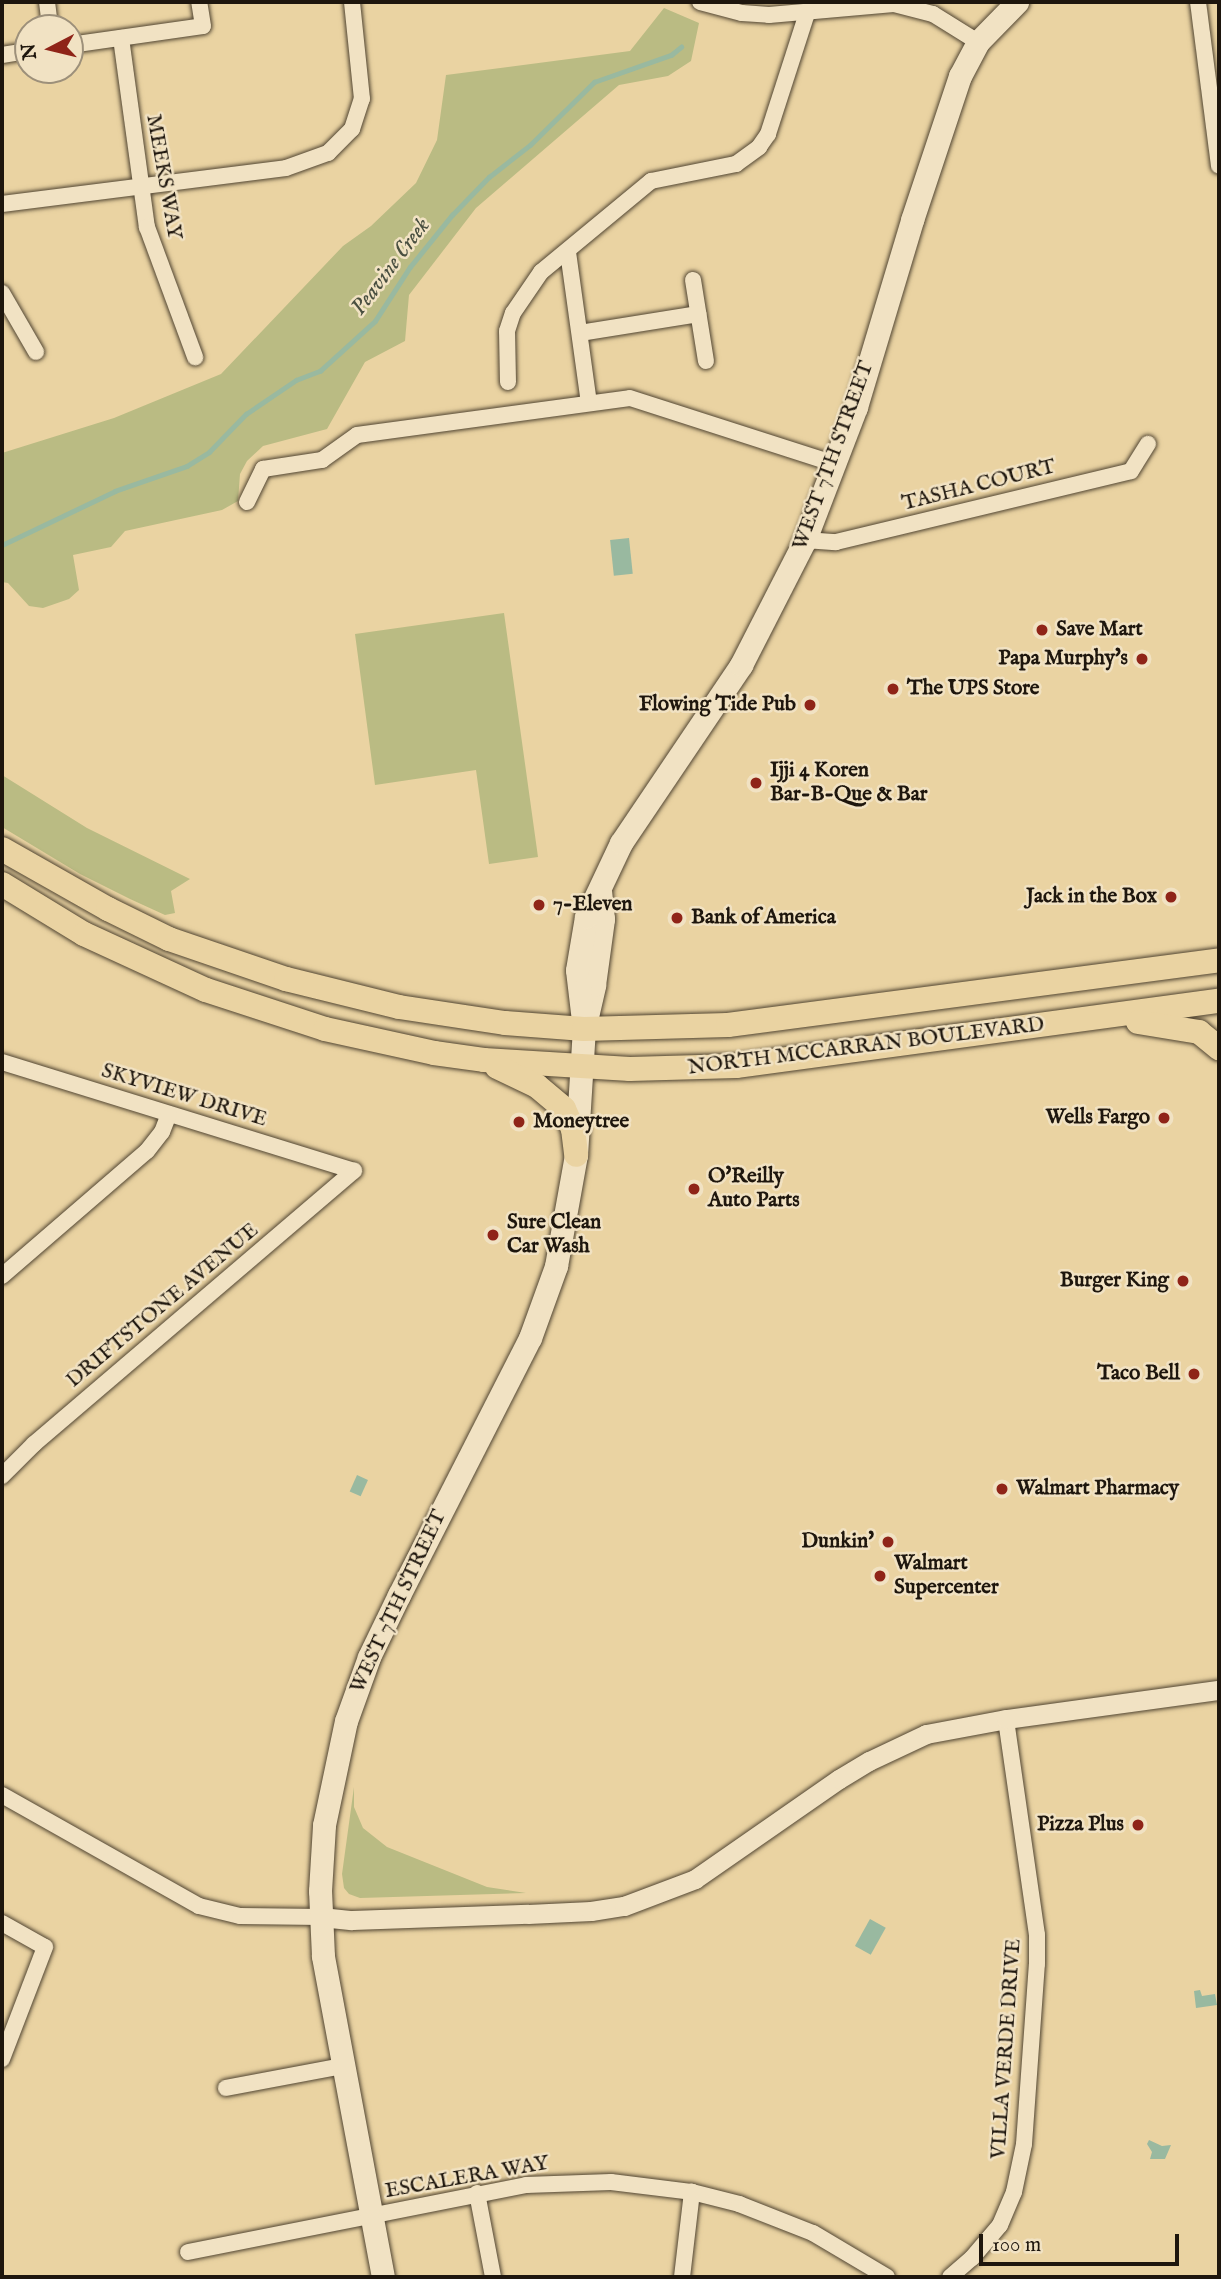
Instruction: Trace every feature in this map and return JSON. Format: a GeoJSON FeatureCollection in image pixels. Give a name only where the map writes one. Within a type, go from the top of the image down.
{"type":"FeatureCollection","features":[{"type":"Feature","properties":{"kind":"main road","name":"WEST 7TH STREET"},"geometry":{"type":"LineString","coordinates":[[383,2277],[327,1984],[321,1917],[324,1825],[337,1758],[355,1695],[399,1595],[542,1312],[559,1255],[576,1156],[583,1029],[577,970],[586,917],[633,824],[741,664],[805,540],[836,464],[950,104],[978,42],[1017,2]]}},
{"type":"Feature","properties":{"kind":"main road","name":"NORTH MCCARRAN BOULEVARD"},"geometry":{"type":"LineString","coordinates":[[2,849],[108,909],[169,939],[286,979],[399,1007],[452,1016],[583,1029],[666,1028],[775,1020],[1219,960]]}},
{"type":"Feature","properties":{"kind":"main road","name":"NORTH MCCARRAN BOULEVARD"},"geometry":{"type":"LineString","coordinates":[[2,884],[84,934],[206,990],[324,1029],[421,1051],[484,1060],[582,1068],[684,1069],[736,1066],[1219,1001]]}},
{"type":"Feature","properties":{"kind":"main road"},"geometry":{"type":"LineString","coordinates":[[1103,1018],[1185,1027],[1207,1036],[1219,1048]]}},
{"type":"Feature","properties":{"kind":"main road"},"geometry":{"type":"LineString","coordinates":[[484,1060],[537,1086],[553,1097],[564,1109],[573,1129],[576,1156]]}},
{"type":"Feature","properties":{"kind":"street"},"geometry":{"type":"LineString","coordinates":[[84,43],[202,26],[199,2]]}},
{"type":"Feature","properties":{"kind":"street"},"geometry":{"type":"LineString","coordinates":[[2,204],[286,168],[328,153],[342,141],[359,114],[362,82],[352,2]]}},
{"type":"Feature","properties":{"kind":"street"},"geometry":{"type":"LineString","coordinates":[[700,2],[742,13],[807,13],[894,4],[933,14],[978,42]]}},
{"type":"Feature","properties":{"kind":"street"},"geometry":{"type":"LineString","coordinates":[[1198,2],[1219,166]]}},
{"type":"Feature","properties":{"kind":"street"},"geometry":{"type":"LineString","coordinates":[[508,382],[507,331],[513,313],[541,272],[651,181],[736,164],[759,147],[768,134],[807,13]]}},
{"type":"Feature","properties":{"kind":"street","name":"MEEKS WAY"},"geometry":{"type":"LineString","coordinates":[[121,38],[147,227],[195,357]]}},
{"type":"Feature","properties":{"kind":"street"},"geometry":{"type":"LineString","coordinates":[[568,252],[589,403]]}},
{"type":"Feature","properties":{"kind":"street"},"geometry":{"type":"LineString","coordinates":[[693,281],[706,361]]}},
{"type":"Feature","properties":{"kind":"street"},"geometry":{"type":"LineString","coordinates":[[2,293],[36,352]]}},
{"type":"Feature","properties":{"kind":"street"},"geometry":{"type":"LineString","coordinates":[[580,333],[698,314]]}},
{"type":"Feature","properties":{"kind":"street"},"geometry":{"type":"LineString","coordinates":[[247,502],[263,469],[322,460],[357,435],[630,398],[836,464]]}},
{"type":"Feature","properties":{"kind":"street","name":"TASHA COURT"},"geometry":{"type":"LineString","coordinates":[[805,540],[836,542],[1131,471],[1148,444]]}},
{"type":"Feature","properties":{"kind":"street","name":"SKYVIEW DRIVE"},"geometry":{"type":"LineString","coordinates":[[2,1062],[354,1171]]}},
{"type":"Feature","properties":{"kind":"street"},"geometry":{"type":"LineString","coordinates":[[2,1276],[147,1152],[162,1132],[169,1114]]}},
{"type":"Feature","properties":{"kind":"street","name":"DRIFTSTONE AVENUE"},"geometry":{"type":"LineString","coordinates":[[2,1476],[34,1444],[354,1171]]}},
{"type":"Feature","properties":{"kind":"street"},"geometry":{"type":"LineString","coordinates":[[2,1796],[200,1906],[240,1916],[352,1920],[591,1911],[624,1906],[695,1879],[869,1760],[926,1734],[1006,1719],[1219,1690]]}},
{"type":"Feature","properties":{"kind":"street","name":"VILLA VERDE DRIVE"},"geometry":{"type":"LineString","coordinates":[[950,2277],[972,2258],[1000,2225],[1014,2192],[1024,2144],[1037,1935],[1006,1719]]}},
{"type":"Feature","properties":{"kind":"street"},"geometry":{"type":"LineString","coordinates":[[2,1923],[45,1947],[2,2059]]}},
{"type":"Feature","properties":{"kind":"street"},"geometry":{"type":"LineString","coordinates":[[226,2088],[342,2066]]}},
{"type":"Feature","properties":{"kind":"street","name":"ESCALERA WAY"},"geometry":{"type":"LineString","coordinates":[[188,2252],[370,2217],[477,2193],[568,2182],[611,2182],[692,2192],[778,2217],[847,2251],[887,2277]]}},
{"type":"Feature","properties":{"kind":"street"},"geometry":{"type":"LineString","coordinates":[[682,2277],[692,2192]]}},
{"type":"Feature","properties":{"kind":"street"},"geometry":{"type":"LineString","coordinates":[[477,2193],[493,2277]]}},
{"type":"Feature","properties":{"kind":"shaded area"},"geometry":{"type":"Polygon","coordinates":[[[664,8],[699,23],[691,61],[668,76],[619,85],[476,208],[409,295],[405,341],[365,362],[327,429],[263,446],[247,461],[240,474],[238,501],[222,510],[125,531],[111,547],[73,555],[79,590],[69,599],[43,608],[29,606],[8,583],[2,582],[2,453],[114,418],[221,374],[343,246],[371,226],[416,183],[437,140],[446,75],[630,51],[664,8]]]}},
{"type":"Feature","properties":{"kind":"shaded area"},"geometry":{"type":"Polygon","coordinates":[[[629,538],[633,574],[614,576],[610,540],[629,538]]]}},
{"type":"Feature","properties":{"kind":"shaded area"},"geometry":{"type":"Polygon","coordinates":[[[504,613],[538,857],[489,864],[476,770],[375,785],[355,634],[504,613]]]}},
{"type":"Feature","properties":{"kind":"shaded area"},"geometry":{"type":"Polygon","coordinates":[[[2,775],[87,828],[190,879],[171,891],[175,913],[165,915],[130,899],[80,874],[2,827],[2,775]]]}},
{"type":"Feature","properties":{"kind":"shaded area"},"geometry":{"type":"Polygon","coordinates":[[[357,1475],[368,1480],[361,1496],[350,1491],[357,1475]]]}},
{"type":"Feature","properties":{"kind":"shaded area"},"geometry":{"type":"Polygon","coordinates":[[[354,1787],[354,1807],[363,1828],[387,1847],[487,1887],[526,1893],[360,1898],[349,1894],[344,1888],[342,1874],[354,1787]]]}},
{"type":"Feature","properties":{"kind":"shaded area"},"geometry":{"type":"Polygon","coordinates":[[[870,1919],[886,1928],[871,1955],[855,1946],[870,1919]]]}},
{"type":"Feature","properties":{"kind":"shaded area"},"geometry":{"type":"Polygon","coordinates":[[[1200,1990],[1202,1996],[1215,1994],[1217,2005],[1196,2008],[1194,1991],[1200,1990]]]}},
{"type":"Feature","properties":{"kind":"shaded area"},"geometry":{"type":"Polygon","coordinates":[[[1149,2140],[1162,2146],[1171,2145],[1165,2159],[1150,2159],[1152,2152],[1147,2144],[1149,2140]]]}},
{"type":"Feature","properties":{"kind":"waterway","name":"Peavine Creek"},"geometry":{"type":"LineString","coordinates":[[2,545],[115,491],[187,466],[209,452],[246,414],[296,380],[320,371],[375,321],[410,267],[452,215],[489,177],[530,145],[594,82],[671,55],[681,47]]}},
{"type":"Feature","properties":{"kind":"place","name":"Save Mart"},"geometry":{"type":"Point","coordinates":[1042,630]}},
{"type":"Feature","properties":{"kind":"place","name":"Papa Murphy's"},"geometry":{"type":"Point","coordinates":[1142,659]}},
{"type":"Feature","properties":{"kind":"place","name":"The UPS Store"},"geometry":{"type":"Point","coordinates":[893,689]}},
{"type":"Feature","properties":{"kind":"place","name":"Flowing Tide Pub"},"geometry":{"type":"Point","coordinates":[810,705]}},
{"type":"Feature","properties":{"kind":"place","name":"Ijji 4 Koren Bar-B-Que & Bar"},"geometry":{"type":"Point","coordinates":[756,783]}},
{"type":"Feature","properties":{"kind":"place","name":"Jack in the Box"},"geometry":{"type":"Point","coordinates":[1171,897]}},
{"type":"Feature","properties":{"kind":"place","name":"7-Eleven"},"geometry":{"type":"Point","coordinates":[539,905]}},
{"type":"Feature","properties":{"kind":"place","name":"Bank of America"},"geometry":{"type":"Point","coordinates":[677,918]}},
{"type":"Feature","properties":{"kind":"place","name":"Wells Fargo"},"geometry":{"type":"Point","coordinates":[1164,1118]}},
{"type":"Feature","properties":{"kind":"place","name":"Moneytree"},"geometry":{"type":"Point","coordinates":[519,1122]}},
{"type":"Feature","properties":{"kind":"place","name":"O'Reilly Auto Parts"},"geometry":{"type":"Point","coordinates":[694,1189]}},
{"type":"Feature","properties":{"kind":"place","name":"Sure Clean Car Wash"},"geometry":{"type":"Point","coordinates":[493,1235]}},
{"type":"Feature","properties":{"kind":"place","name":"Burger King"},"geometry":{"type":"Point","coordinates":[1183,1281]}},
{"type":"Feature","properties":{"kind":"place","name":"Taco Bell"},"geometry":{"type":"Point","coordinates":[1194,1374]}},
{"type":"Feature","properties":{"kind":"place","name":"Walmart Pharmacy"},"geometry":{"type":"Point","coordinates":[1002,1489]}},
{"type":"Feature","properties":{"kind":"place","name":"Dunkin'"},"geometry":{"type":"Point","coordinates":[888,1542]}},
{"type":"Feature","properties":{"kind":"place","name":"Walmart Supercenter"},"geometry":{"type":"Point","coordinates":[880,1576]}},
{"type":"Feature","properties":{"kind":"place","name":"Pizza Plus"},"geometry":{"type":"Point","coordinates":[1138,1825]}}]}
